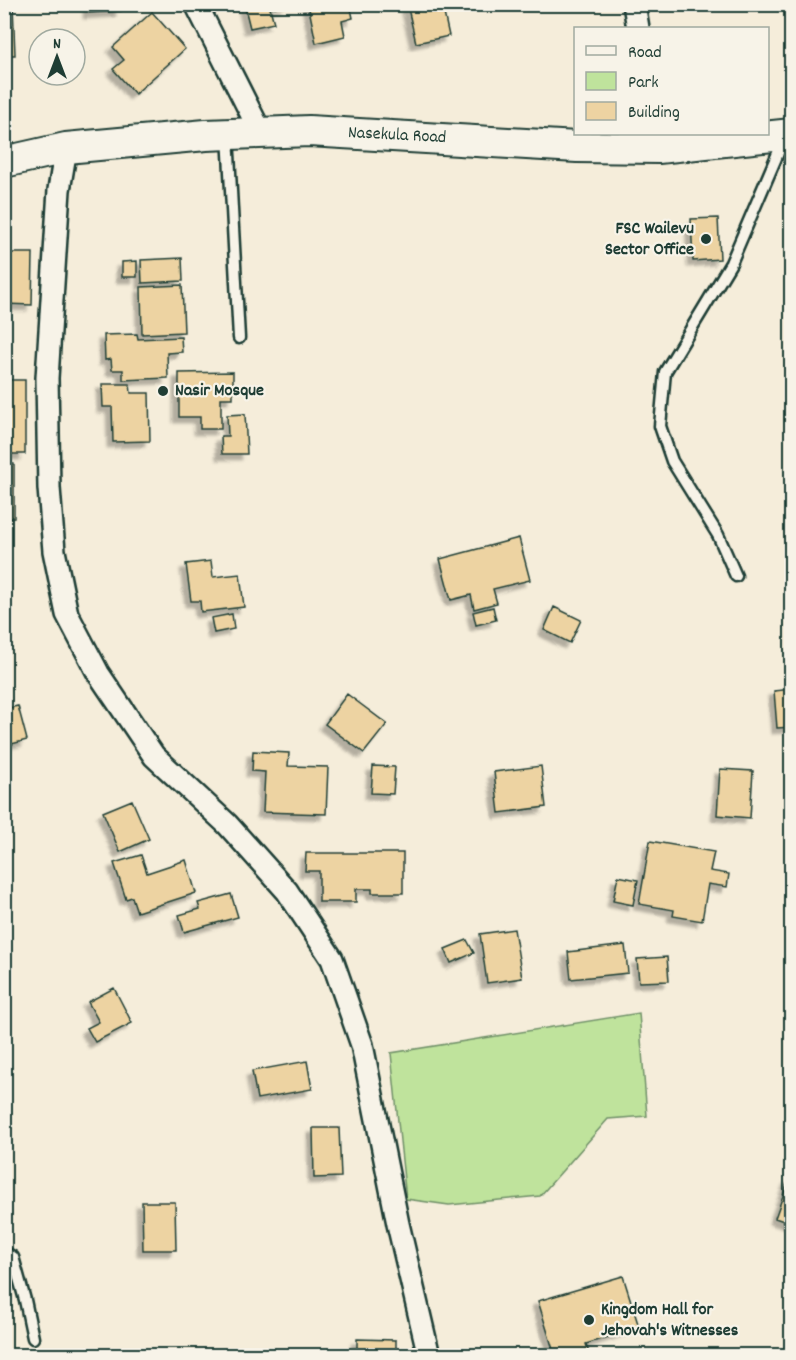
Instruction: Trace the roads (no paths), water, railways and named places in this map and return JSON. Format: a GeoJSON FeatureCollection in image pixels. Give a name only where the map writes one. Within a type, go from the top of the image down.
{"type":"FeatureCollection","features":[{"type":"Feature","properties":{"kind":"main road","name":"Nasekula Road"},"geometry":{"type":"LineString","coordinates":[[4,162],[66,148],[228,134],[309,131],[577,147],[788,134]]}},
{"type":"Feature","properties":{"kind":"street"},"geometry":{"type":"LineString","coordinates":[[196,4],[261,133]]}},
{"type":"Feature","properties":{"kind":"street"},"geometry":{"type":"LineString","coordinates":[[634,4],[638,27]]}},
{"type":"Feature","properties":{"kind":"street"},"geometry":{"type":"LineString","coordinates":[[66,148],[59,190],[47,378],[49,488],[54,551],[67,614],[98,672],[154,756],[228,824],[287,891],[332,959],[362,1045],[398,1224],[429,1356]]}},
{"type":"Feature","properties":{"kind":"lane"},"geometry":{"type":"LineString","coordinates":[[228,134],[239,338]]}},
{"type":"Feature","properties":{"kind":"lane"},"geometry":{"type":"LineString","coordinates":[[736,576],[718,534],[672,461],[660,426],[665,372],[731,263],[788,134]]}},
{"type":"Feature","properties":{"kind":"lane"},"geometry":{"type":"LineString","coordinates":[[4,1252],[13,1257],[33,1338]]}},
{"type":"Feature","properties":{"kind":"place","name":"FSC Wailevu Sector Office"},"geometry":{"type":"Point","coordinates":[706,239]}},
{"type":"Feature","properties":{"kind":"place","name":"Nasir Mosque"},"geometry":{"type":"Point","coordinates":[163,391]}},
{"type":"Feature","properties":{"kind":"place","name":"Kingdom Hall for Jehovah's Witnesses"},"geometry":{"type":"Point","coordinates":[589,1320]}}]}
